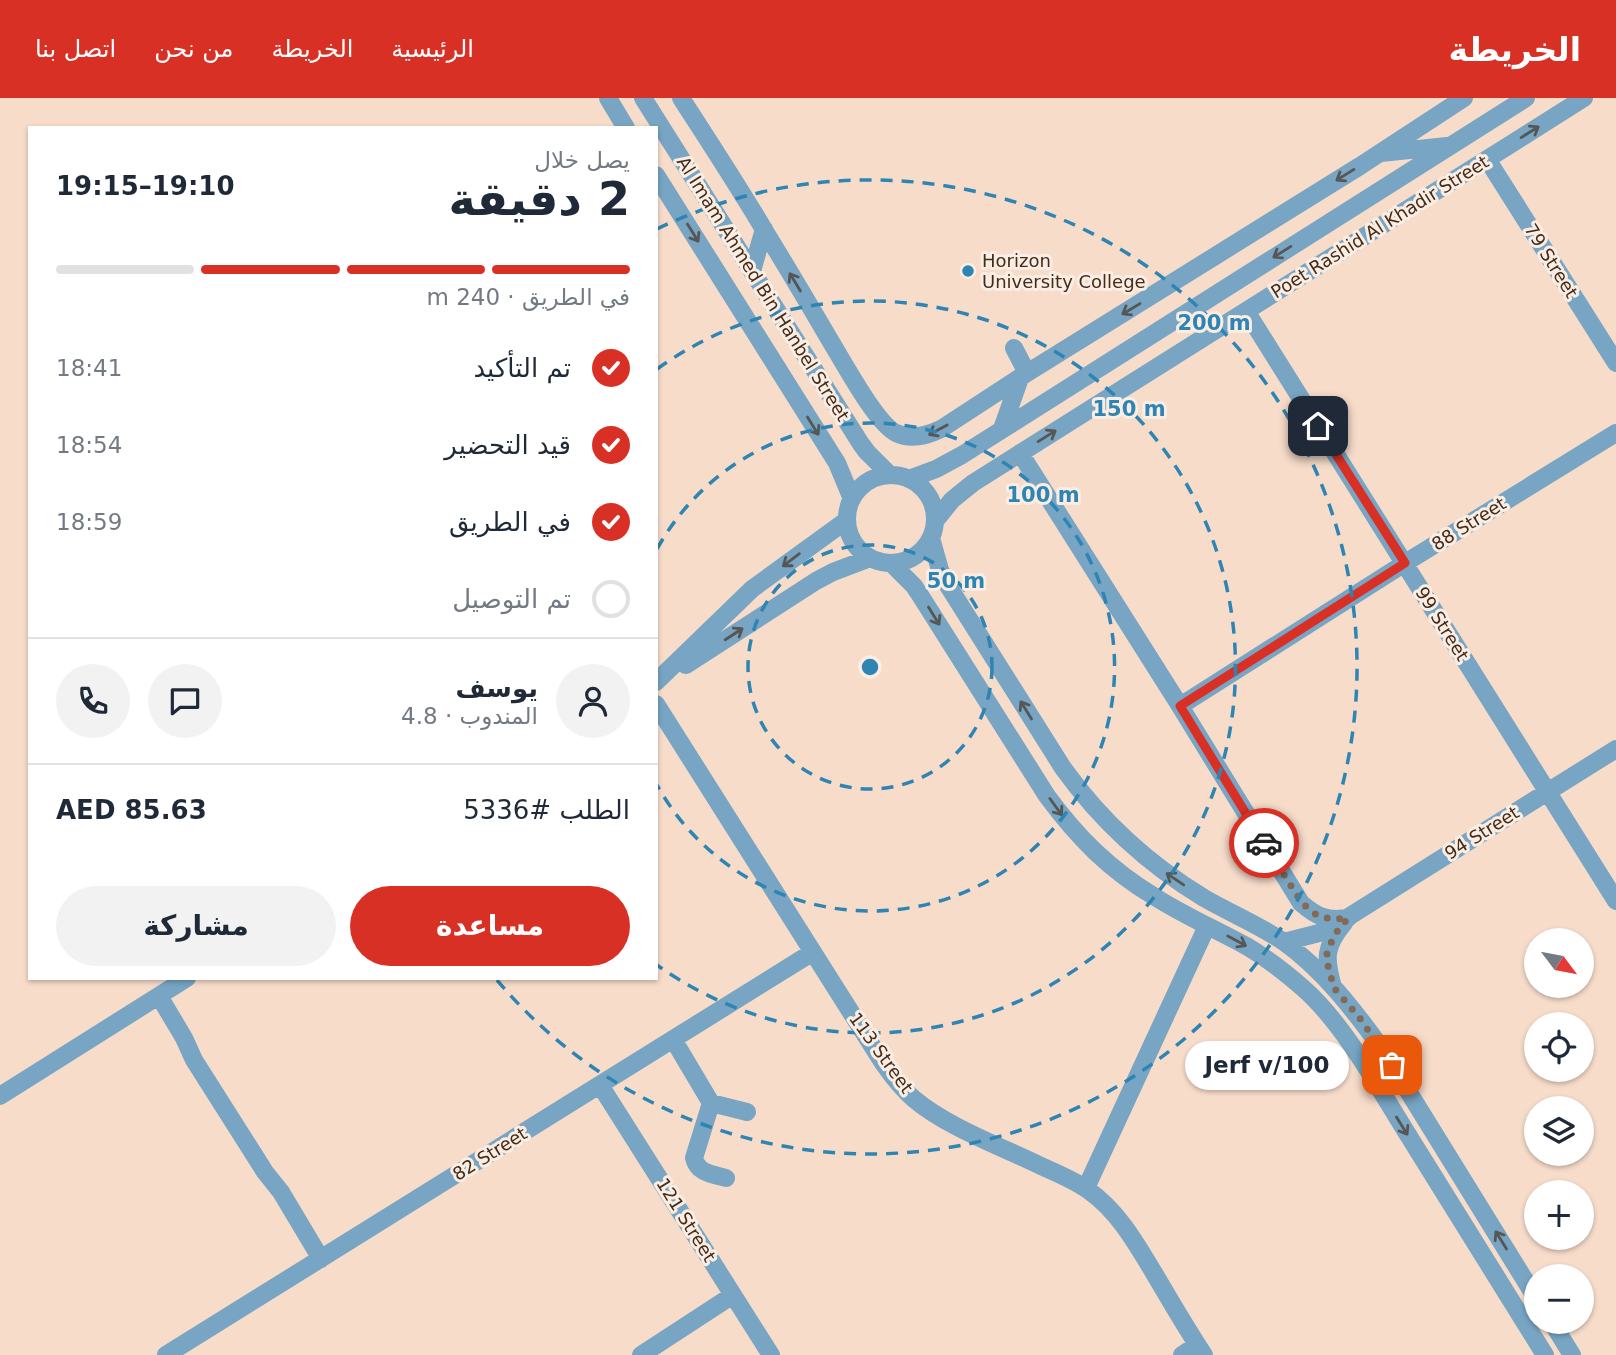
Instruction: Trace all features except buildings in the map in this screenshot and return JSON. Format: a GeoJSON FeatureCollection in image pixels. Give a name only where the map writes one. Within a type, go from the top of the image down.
{"type":"FeatureCollection","features":[{"type":"Feature","properties":{"kind":"street"},"geometry":{"type":"LineString","coordinates":[[608,98],[625,126]]}},
{"type":"Feature","properties":{"kind":"street","name":"Al Imam Ahmed Bin Hanbel Street"},"geometry":{"type":"LineString","coordinates":[[643,98],[848,423],[867,452],[890,475]]}},
{"type":"Feature","properties":{"kind":"street"},"geometry":{"type":"LineString","coordinates":[[681,98],[883,424],[896,433],[911,437],[927,436],[941,429],[1464,98]]}},
{"type":"Feature","properties":{"kind":"street","name":"Poet Rashid Al Khadir Street"},"geometry":{"type":"LineString","coordinates":[[933,529],[952,500],[962,491],[1584,98]]}},
{"type":"Feature","properties":{"kind":"street","name":"Poet Rashid Al Khadir Street"},"geometry":{"type":"LineString","coordinates":[[909,479],[949,463],[1520,100]]}},
{"type":"Feature","properties":{"kind":"street"},"geometry":{"type":"LineString","coordinates":[[1378,153],[1451,146]]}},
{"type":"Feature","properties":{"kind":"street","name":"79 Street"},"geometry":{"type":"LineString","coordinates":[[1487,159],[1616,363]]}},
{"type":"Feature","properties":{"kind":"street","name":"Al Imam Ahmed Bin Hanbel Street"},"geometry":{"type":"LineString","coordinates":[[658,178],[836,463],[852,499]]}},
{"type":"Feature","properties":{"kind":"street"},"geometry":{"type":"LineString","coordinates":[[752,271],[764,229]]}},
{"type":"Feature","properties":{"kind":"street","name":"99 Street"},"geometry":{"type":"LineString","coordinates":[[1246,311],[1616,901]]}},
{"type":"Feature","properties":{"kind":"street"},"geometry":{"type":"LineString","coordinates":[[1002,429],[1023,376],[1014,348]]}},
{"type":"Feature","properties":{"kind":"street"},"geometry":{"type":"LineString","coordinates":[[848,423],[850,374]]}},
{"type":"Feature","properties":{"kind":"street","name":"88 Street"},"geometry":{"type":"LineString","coordinates":[[1180,706],[1616,433]]}},
{"type":"Feature","properties":{"kind":"street"},"geometry":{"type":"LineString","coordinates":[[1020,453],[1301,903],[1322,918],[1348,918]]}},
{"type":"Feature","properties":{"kind":"street"},"geometry":{"type":"LineString","coordinates":[[933,529],[921,551],[907,560],[891,563],[877,561],[861,551],[854,542],[849,532],[848,509],[859,489],[868,481],[879,477],[890,475],[909,479],[926,492],[931,501],[940,570],[947,584],[1063,768],[1094,809],[1131,845],[1170,876],[1284,942],[1334,988],[1382,1049],[1524,1279]]}},
{"type":"Feature","properties":{"kind":"street"},"geometry":{"type":"LineString","coordinates":[[658,681],[751,589],[847,520]]}},
{"type":"Feature","properties":{"kind":"street"},"geometry":{"type":"LineString","coordinates":[[658,682],[816,581],[870,558]]}},
{"type":"Feature","properties":{"kind":"street"},"geometry":{"type":"LineString","coordinates":[[891,563],[914,586],[1066,822],[1111,867],[1156,898],[1250,948],[1279,968],[1328,1014],[1382,1092],[1545,1355]]}},
{"type":"Feature","properties":{"kind":"street","name":"113 Street"},"geometry":{"type":"LineString","coordinates":[[658,707],[897,1082],[913,1099],[932,1113],[1086,1188],[1102,1200],[1135,1242],[1200,1350]]}},
{"type":"Feature","properties":{"kind":"street","name":"94 Street"},"geometry":{"type":"LineString","coordinates":[[1284,942],[1319,933],[1348,918],[1616,749]]}},
{"type":"Feature","properties":{"kind":"street"},"geometry":{"type":"LineString","coordinates":[[1301,903],[1305,920],[1303,938]]}},
{"type":"Feature","properties":{"kind":"street","name":"94 Street"},"geometry":{"type":"LineString","coordinates":[[1334,988],[1327,952],[1335,934],[1348,918]]}},
{"type":"Feature","properties":{"kind":"street"},"geometry":{"type":"LineString","coordinates":[[1086,1188],[1208,926]]}},
{"type":"Feature","properties":{"kind":"street","name":"82 Street"},"geometry":{"type":"LineString","coordinates":[[166,1355],[813,952]]}},
{"type":"Feature","properties":{"kind":"street"},"geometry":{"type":"LineString","coordinates":[[0,1096],[184,980]]}},
{"type":"Feature","properties":{"kind":"street"},"geometry":{"type":"LineString","coordinates":[[154,999],[176,1042],[194,1060],[265,1172],[281,1192],[318,1261]]}},
{"type":"Feature","properties":{"kind":"street"},"geometry":{"type":"LineString","coordinates":[[673,1040],[711,1103],[747,1112]]}},
{"type":"Feature","properties":{"kind":"street","name":"121 Street"},"geometry":{"type":"LineString","coordinates":[[600,1085],[771,1355]]}},
{"type":"Feature","properties":{"kind":"street"},"geometry":{"type":"LineString","coordinates":[[711,1103],[694,1158],[701,1170],[726,1178]]}},
{"type":"Feature","properties":{"kind":"street"},"geometry":{"type":"LineString","coordinates":[[641,1355],[733,1295]]}},
{"type":"Feature","properties":{"kind":"street"},"geometry":{"type":"LineString","coordinates":[[1559,1334],[1572,1355]]}},
{"type":"Feature","properties":{"kind":"street"},"geometry":{"type":"LineString","coordinates":[[1182,1355],[1200,1350]]}},
{"type":"Feature","properties":{"kind":"way so far"},"geometry":{"type":"LineString","coordinates":[[1264,843],[1301,903],[1311,912],[1322,918],[1348,918],[1330,942],[1327,952],[1329,972],[1334,988],[1359,1017],[1392,1065]]}},
{"type":"Feature","properties":{"kind":"place","name":"Horizon University College"},"geometry":{"type":"Point","coordinates":[968,271]}},
{"type":"Feature","properties":{"kind":"place","name":"Jerf v/100"},"geometry":{"type":"Point","coordinates":[1392,1065]}},
{"type":"Feature","properties":{"kind":"route"},"geometry":{"type":"LineString","coordinates":[[1264,843],[1180,706],[1405,563],[1318,426]]}}]}
